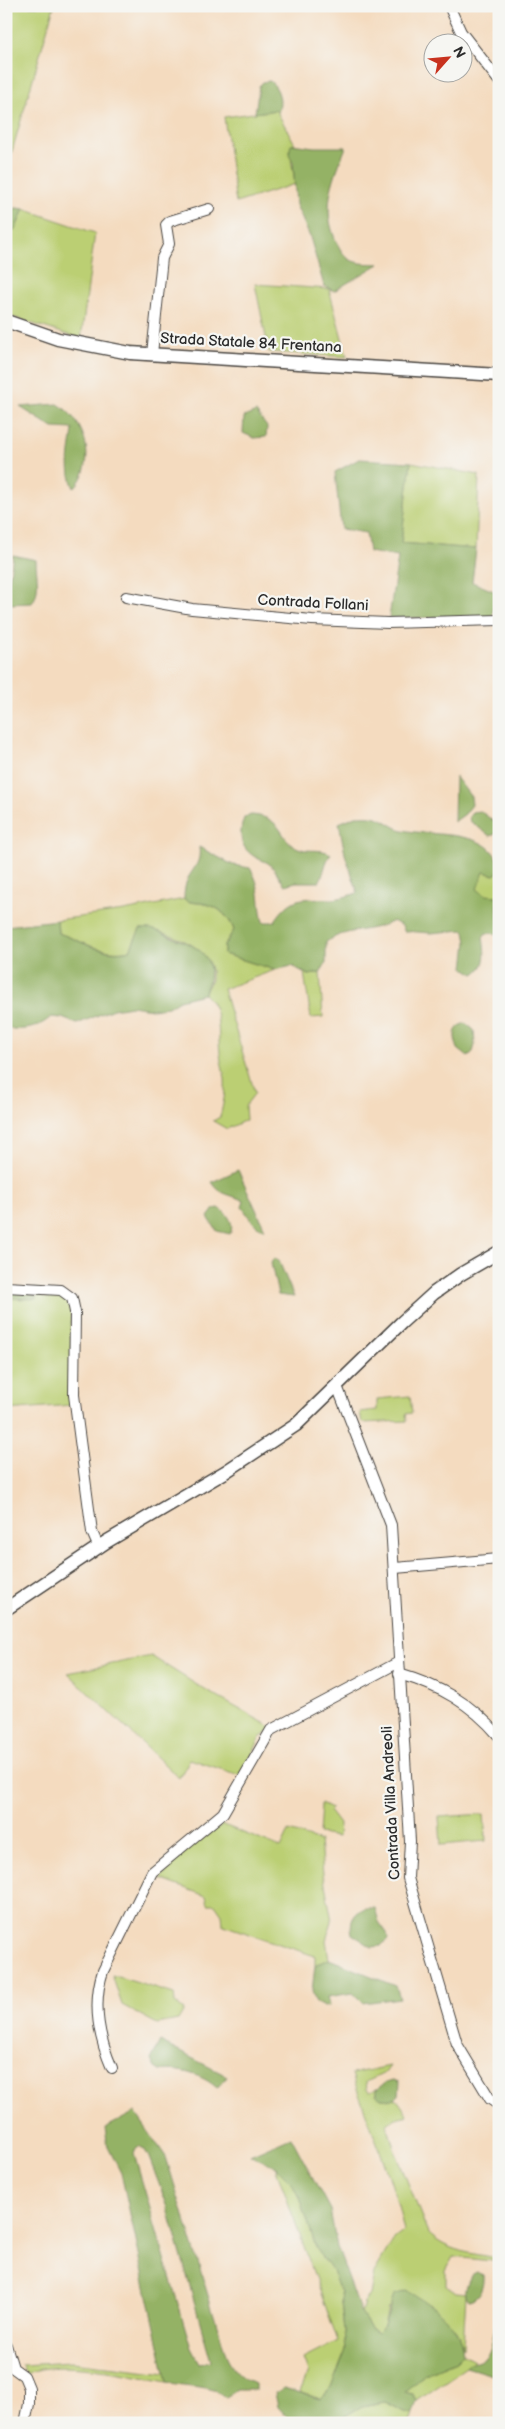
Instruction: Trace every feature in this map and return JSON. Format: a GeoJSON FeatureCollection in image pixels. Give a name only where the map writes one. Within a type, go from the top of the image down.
{"type":"FeatureCollection","features":[{"type":"Feature","properties":{"kind":"main road","name":"Strada Statale 84 Frentana"},"geometry":{"type":"LineString","coordinates":[[6,322],[58,339],[130,352],[499,375]]}},
{"type":"Feature","properties":{"kind":"main road"},"geometry":{"type":"LineString","coordinates":[[6,1609],[99,1548],[225,1472],[296,1425],[401,1322],[434,1293],[460,1274],[499,1252]]}},
{"type":"Feature","properties":{"kind":"street"},"geometry":{"type":"LineString","coordinates":[[449,6],[461,32],[499,81]]}},
{"type":"Feature","properties":{"kind":"street"},"geometry":{"type":"LineString","coordinates":[[152,354],[162,258],[169,244],[166,225],[170,221],[209,209]]}},
{"type":"Feature","properties":{"kind":"street","name":"Contrada Follani"},"geometry":{"type":"LineString","coordinates":[[126,597],[192,609],[312,620],[388,623],[499,620]]}},
{"type":"Feature","properties":{"kind":"street"},"geometry":{"type":"LineString","coordinates":[[6,1287],[62,1290],[72,1298],[75,1312],[74,1396],[92,1532],[99,1548]]}},
{"type":"Feature","properties":{"kind":"street","name":"Contrada Villa Andreoli"},"geometry":{"type":"LineString","coordinates":[[337,1386],[391,1525],[410,1841],[408,1878],[457,2044],[490,2099],[499,2105]]}},
{"type":"Feature","properties":{"kind":"street"},"geometry":{"type":"LineString","coordinates":[[395,1568],[499,1559]]}},
{"type":"Feature","properties":{"kind":"street"},"geometry":{"type":"LineString","coordinates":[[112,2068],[100,2032],[96,2009],[98,1986],[104,1968],[152,1872],[223,1813],[271,1730],[399,1662]]}},
{"type":"Feature","properties":{"kind":"street"},"geometry":{"type":"LineString","coordinates":[[399,1674],[445,1692],[472,1708],[499,1736]]}},
{"type":"Feature","properties":{"kind":"street"},"geometry":{"type":"LineString","coordinates":[[6,2345],[13,2368],[24,2376],[29,2388],[29,2404],[25,2423]]}},
{"type":"Feature","properties":{"kind":"green space"},"geometry":{"type":"Polygon","coordinates":[[[6,6],[54,6],[6,172],[6,6]]]}},
{"type":"Feature","properties":{"kind":"green space"},"geometry":{"type":"Polygon","coordinates":[[[270,81],[276,88],[279,96],[278,113],[276,110],[255,113],[259,86],[263,82],[270,81]]]}},
{"type":"Feature","properties":{"kind":"green space"},"geometry":{"type":"Polygon","coordinates":[[[276,110],[295,144],[291,144],[291,159],[295,184],[236,203],[224,117],[276,110]]]}},
{"type":"Feature","properties":{"kind":"green space"},"geometry":{"type":"Polygon","coordinates":[[[291,144],[314,147],[346,147],[337,169],[329,202],[329,213],[334,236],[338,245],[349,259],[360,263],[379,264],[334,291],[324,286],[310,237],[296,205],[293,162],[289,154],[291,144]]]}},
{"type":"Feature","properties":{"kind":"green space"},"geometry":{"type":"Polygon","coordinates":[[[6,209],[24,209],[16,228],[6,237],[6,209]]]}},
{"type":"Feature","properties":{"kind":"green space"},"geometry":{"type":"Polygon","coordinates":[[[24,209],[95,233],[81,339],[6,315],[6,237],[16,228],[24,209]]]}},
{"type":"Feature","properties":{"kind":"green space"},"geometry":{"type":"Polygon","coordinates":[[[255,284],[329,289],[347,357],[269,352],[255,284]]]}},
{"type":"Feature","properties":{"kind":"green space"},"geometry":{"type":"Polygon","coordinates":[[[58,404],[68,411],[76,421],[86,443],[86,467],[74,488],[69,466],[73,429],[53,428],[20,407],[58,404]]]}},
{"type":"Feature","properties":{"kind":"green space"},"geometry":{"type":"Polygon","coordinates":[[[256,412],[267,427],[266,437],[254,438],[243,433],[244,417],[256,412]]]}},
{"type":"Feature","properties":{"kind":"green space"},"geometry":{"type":"Polygon","coordinates":[[[359,459],[411,462],[401,543],[476,549],[472,582],[496,592],[492,617],[389,618],[398,557],[369,552],[366,533],[341,529],[335,472],[359,459]]]}},
{"type":"Feature","properties":{"kind":"green space"},"geometry":{"type":"Polygon","coordinates":[[[411,462],[479,475],[476,549],[401,543],[411,462]]]}},
{"type":"Feature","properties":{"kind":"green space"},"geometry":{"type":"Polygon","coordinates":[[[13,555],[36,560],[37,588],[32,603],[8,604],[7,594],[13,555]]]}},
{"type":"Feature","properties":{"kind":"green space"},"geometry":{"type":"Polygon","coordinates":[[[455,776],[471,797],[472,805],[465,814],[454,822],[455,776]]]}},
{"type":"Feature","properties":{"kind":"green space"},"geometry":{"type":"Polygon","coordinates":[[[480,811],[499,825],[498,833],[490,836],[470,821],[469,817],[472,812],[480,811]]]}},
{"type":"Feature","properties":{"kind":"green space"},"geometry":{"type":"Polygon","coordinates":[[[251,815],[270,820],[288,841],[301,849],[324,851],[331,854],[319,882],[296,882],[285,885],[271,865],[251,854],[244,846],[241,830],[244,818],[251,815]]]}},
{"type":"Feature","properties":{"kind":"green space"},"geometry":{"type":"Polygon","coordinates":[[[356,816],[376,817],[403,830],[462,837],[477,841],[488,847],[496,857],[499,871],[494,875],[484,872],[477,889],[485,895],[497,896],[499,934],[486,933],[483,937],[484,963],[478,971],[474,974],[464,968],[467,942],[463,930],[431,933],[404,931],[402,926],[393,921],[385,925],[341,934],[326,942],[326,963],[320,973],[309,975],[292,966],[275,970],[224,954],[224,946],[234,930],[230,921],[220,910],[211,905],[184,899],[187,880],[198,860],[199,847],[233,865],[250,868],[258,888],[263,922],[274,922],[286,907],[298,900],[312,898],[334,899],[358,893],[345,854],[339,823],[356,816]]]}},
{"type":"Feature","properties":{"kind":"green space"},"geometry":{"type":"Polygon","coordinates":[[[499,871],[499,913],[497,907],[476,889],[484,872],[494,875],[499,871]]]}},
{"type":"Feature","properties":{"kind":"green space"},"geometry":{"type":"Polygon","coordinates":[[[184,899],[211,905],[227,917],[234,930],[224,945],[224,954],[275,970],[223,989],[255,1093],[245,1106],[246,1120],[227,1129],[213,1121],[220,1117],[225,1094],[225,1079],[220,1055],[216,1014],[210,1000],[204,994],[211,979],[210,967],[206,957],[187,942],[150,930],[140,929],[130,950],[120,951],[93,947],[58,933],[57,920],[124,911],[184,899]]]}},
{"type":"Feature","properties":{"kind":"green space"},"geometry":{"type":"Polygon","coordinates":[[[57,920],[58,933],[102,950],[120,952],[130,950],[140,929],[155,930],[195,947],[207,959],[209,966],[210,974],[204,994],[179,1000],[168,1007],[152,1009],[131,1006],[113,1009],[77,1024],[62,1018],[51,1017],[35,1027],[6,1028],[6,926],[57,920]]]}},
{"type":"Feature","properties":{"kind":"green space"},"geometry":{"type":"Polygon","coordinates":[[[304,973],[309,975],[320,973],[323,1017],[311,1018],[304,973]]]}},
{"type":"Feature","properties":{"kind":"green space"},"geometry":{"type":"Polygon","coordinates":[[[465,1023],[474,1030],[475,1045],[473,1052],[468,1057],[458,1049],[455,1037],[458,1028],[465,1023]]]}},
{"type":"Feature","properties":{"kind":"green space"},"geometry":{"type":"Polygon","coordinates":[[[238,1170],[265,1229],[254,1224],[242,1207],[244,1201],[222,1192],[212,1182],[238,1170]]]}},
{"type":"Feature","properties":{"kind":"green space"},"geometry":{"type":"Polygon","coordinates":[[[219,1208],[230,1219],[232,1226],[230,1234],[217,1231],[208,1217],[214,1209],[219,1208]]]}},
{"type":"Feature","properties":{"kind":"green space"},"geometry":{"type":"Polygon","coordinates":[[[274,1258],[279,1261],[294,1297],[278,1295],[271,1263],[274,1258]]]}},
{"type":"Feature","properties":{"kind":"green space"},"geometry":{"type":"Polygon","coordinates":[[[6,1288],[36,1289],[36,1299],[6,1298],[6,1288]]]}},
{"type":"Feature","properties":{"kind":"green space"},"geometry":{"type":"Polygon","coordinates":[[[36,1289],[63,1295],[71,1307],[72,1405],[6,1410],[6,1298],[26,1299],[37,1295],[36,1289]]]}},
{"type":"Feature","properties":{"kind":"green space"},"geometry":{"type":"Polygon","coordinates":[[[410,1396],[412,1413],[406,1414],[407,1421],[362,1423],[360,1412],[377,1410],[377,1399],[410,1396]]]}},
{"type":"Feature","properties":{"kind":"green space"},"geometry":{"type":"Polygon","coordinates":[[[151,1656],[205,1690],[273,1728],[260,1738],[242,1776],[190,1759],[179,1778],[68,1673],[151,1656]]]}},
{"type":"Feature","properties":{"kind":"green space"},"geometry":{"type":"Polygon","coordinates":[[[321,1804],[331,1809],[329,1811],[339,1824],[338,1837],[319,1834],[321,1804]]]}},
{"type":"Feature","properties":{"kind":"green space"},"geometry":{"type":"Polygon","coordinates":[[[484,1814],[486,1841],[441,1845],[439,1817],[484,1814]]]}},
{"type":"Feature","properties":{"kind":"green space"},"geometry":{"type":"Polygon","coordinates":[[[221,1824],[281,1848],[289,1831],[320,1841],[323,1874],[332,1921],[326,1940],[329,1959],[315,1966],[315,1956],[223,1925],[222,1914],[215,1904],[208,1904],[206,1896],[160,1879],[183,1853],[216,1828],[220,1828],[221,1824]]]}},
{"type":"Feature","properties":{"kind":"green space"},"geometry":{"type":"Polygon","coordinates":[[[365,1908],[375,1908],[379,1922],[387,1933],[388,1939],[381,1946],[372,1947],[352,1934],[351,1925],[353,1918],[365,1908]]]}},
{"type":"Feature","properties":{"kind":"green space"},"geometry":{"type":"Polygon","coordinates":[[[329,1959],[396,1986],[400,1998],[363,2003],[353,1993],[327,1997],[329,2006],[324,2007],[316,2003],[312,1991],[315,1966],[329,1959]]]}},
{"type":"Feature","properties":{"kind":"green space"},"geometry":{"type":"Polygon","coordinates":[[[112,1975],[174,1994],[175,2003],[184,2010],[178,2020],[157,2024],[122,2005],[112,1975]]]}},
{"type":"Feature","properties":{"kind":"green space"},"geometry":{"type":"Polygon","coordinates":[[[160,2042],[227,2076],[217,2088],[198,2076],[183,2072],[160,2071],[155,2068],[151,2060],[160,2042]]]}},
{"type":"Feature","properties":{"kind":"green space"},"geometry":{"type":"Polygon","coordinates":[[[390,2066],[385,2073],[366,2082],[367,2090],[370,2092],[377,2089],[377,2095],[388,2100],[396,2098],[408,2115],[396,2118],[387,2124],[394,2148],[428,2233],[451,2248],[497,2258],[493,2261],[453,2257],[446,2270],[446,2285],[456,2292],[466,2293],[463,2347],[456,2330],[388,2308],[384,2326],[377,2333],[371,2329],[361,2313],[364,2302],[370,2295],[374,2273],[394,2239],[404,2231],[394,2191],[352,2074],[390,2066]]]}},
{"type":"Feature","properties":{"kind":"green space"},"geometry":{"type":"Polygon","coordinates":[[[394,2080],[400,2082],[399,2095],[388,2100],[377,2095],[377,2089],[386,2082],[394,2080]]]}},
{"type":"Feature","properties":{"kind":"green space"},"geometry":{"type":"Polygon","coordinates":[[[135,2112],[166,2157],[227,2358],[238,2374],[255,2384],[255,2390],[237,2390],[226,2397],[207,2388],[167,2382],[121,2173],[108,2147],[105,2128],[135,2112]],[[139,2146],[134,2154],[191,2348],[199,2363],[211,2361],[167,2205],[144,2149],[139,2146]]]}},
{"type":"Feature","properties":{"kind":"green space"},"geometry":{"type":"Polygon","coordinates":[[[291,2137],[330,2210],[337,2247],[361,2313],[371,2329],[377,2333],[384,2326],[394,2295],[406,2291],[443,2315],[457,2332],[463,2354],[456,2361],[425,2374],[405,2391],[412,2393],[417,2401],[413,2413],[407,2413],[385,2402],[362,2406],[342,2418],[290,2420],[278,2407],[275,2393],[284,2388],[320,2399],[331,2388],[346,2350],[340,2292],[332,2270],[317,2251],[302,2203],[291,2182],[275,2166],[250,2155],[291,2137]]]}},
{"type":"Feature","properties":{"kind":"green space"},"geometry":{"type":"Polygon","coordinates":[[[275,2166],[291,2182],[302,2203],[317,2251],[332,2270],[340,2292],[346,2350],[331,2388],[320,2399],[300,2392],[308,2372],[303,2359],[338,2341],[275,2166]]]}},
{"type":"Feature","properties":{"kind":"green space"},"geometry":{"type":"Polygon","coordinates":[[[476,2272],[483,2275],[482,2286],[479,2294],[469,2300],[466,2294],[466,2287],[472,2274],[476,2272]]]}},
{"type":"Feature","properties":{"kind":"green space"},"geometry":{"type":"Polygon","coordinates":[[[499,2322],[499,2377],[466,2367],[487,2355],[491,2347],[496,2323],[499,2322]]]}},
{"type":"Feature","properties":{"kind":"green space"},"geometry":{"type":"Polygon","coordinates":[[[463,2354],[474,2360],[417,2401],[412,2393],[404,2391],[425,2374],[456,2361],[463,2354]]]}},
{"type":"Feature","properties":{"kind":"green space"},"geometry":{"type":"Polygon","coordinates":[[[72,2362],[166,2373],[167,2382],[116,2372],[75,2367],[40,2369],[27,2374],[21,2365],[72,2362]]]}},
{"type":"Feature","properties":{"kind":"green space"},"geometry":{"type":"Polygon","coordinates":[[[385,2402],[407,2413],[413,2413],[410,2423],[290,2423],[290,2420],[342,2418],[362,2406],[385,2402]]]}}]}
